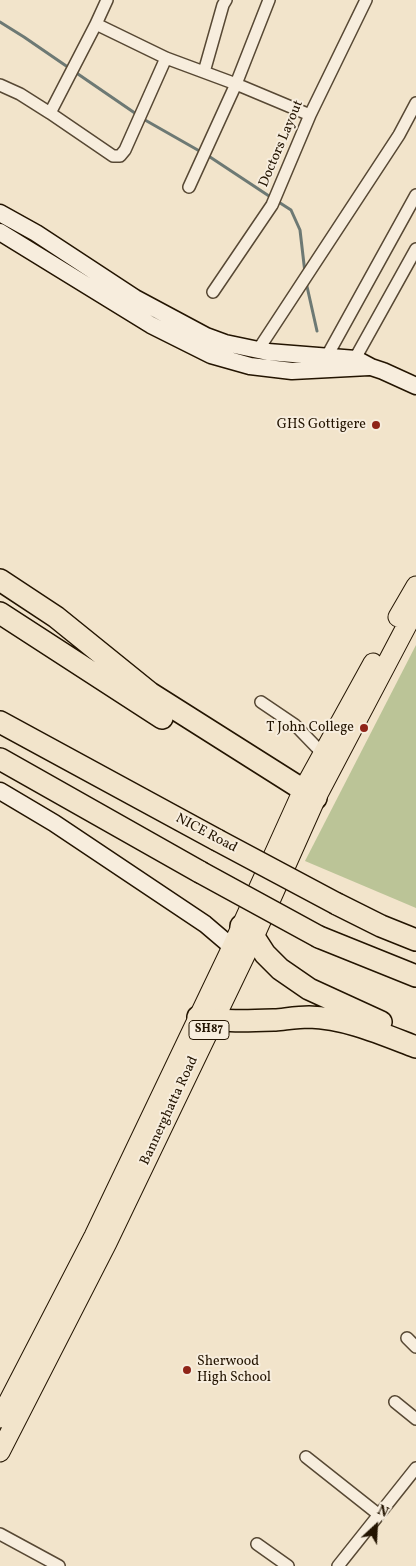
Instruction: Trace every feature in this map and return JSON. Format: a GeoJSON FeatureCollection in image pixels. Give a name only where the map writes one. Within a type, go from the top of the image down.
{"type":"FeatureCollection","features":[{"type":"Feature","properties":{"kind":"highway"},"geometry":{"type":"LineString","coordinates":[[0,580],[56,617],[150,693],[306,800]]}},
{"type":"Feature","properties":{"kind":"highway"},"geometry":{"type":"LineString","coordinates":[[0,613],[251,775],[306,800]]}},
{"type":"Feature","properties":{"kind":"highway","name":"NICE Road"},"geometry":{"type":"LineString","coordinates":[[0,722],[337,904],[381,926],[416,940]]}},
{"type":"Feature","properties":{"kind":"highway"},"geometry":{"type":"LineString","coordinates":[[0,759],[319,937],[416,976]]}},
{"type":"Feature","properties":{"kind":"highway"},"geometry":{"type":"LineString","coordinates":[[247,931],[265,954],[280,968],[309,989],[395,1028],[416,1035]]}},
{"type":"Feature","properties":{"kind":"highway"},"geometry":{"type":"LineString","coordinates":[[206,1018],[237,1022],[309,1017],[332,1020],[362,1027],[416,1047]]}},
{"type":"Feature","properties":{"kind":"main road"},"geometry":{"type":"LineString","coordinates":[[0,213],[36,233],[135,298],[206,336],[225,343],[258,350],[327,356],[352,364],[383,370],[416,386]]}},
{"type":"Feature","properties":{"kind":"main road"},"geometry":{"type":"LineString","coordinates":[[0,232],[151,325],[211,356],[250,366],[292,371],[352,364]]}},
{"type":"Feature","properties":{"kind":"main road","name":"Bannerghatta Road"},"geometry":{"type":"LineString","coordinates":[[0,1452],[108,1243],[206,1018],[306,800],[323,754],[416,586]]}},
{"type":"Feature","properties":{"kind":"main road","name":"Bannerghatta Road"},"geometry":{"type":"LineString","coordinates":[[306,800],[416,608]]}},
{"type":"Feature","properties":{"kind":"main road"},"geometry":{"type":"LineString","coordinates":[[0,791],[54,823],[205,924],[232,947]]}},
{"type":"Feature","properties":{"kind":"main road","name":"Bannerghatta Road"},"geometry":{"type":"LineString","coordinates":[[0,1418],[206,1018],[232,947],[247,931]]}},
{"type":"Feature","properties":{"kind":"street"},"geometry":{"type":"LineString","coordinates":[[50,113],[107,0]]}},
{"type":"Feature","properties":{"kind":"street"},"geometry":{"type":"LineString","coordinates":[[204,72],[226,0]]}},
{"type":"Feature","properties":{"kind":"street"},"geometry":{"type":"LineString","coordinates":[[189,187],[236,84],[269,0]]}},
{"type":"Feature","properties":{"kind":"street","name":"Doctors Layout"},"geometry":{"type":"LineString","coordinates":[[213,292],[275,199],[310,116],[366,0]]}},
{"type":"Feature","properties":{"kind":"street"},"geometry":{"type":"LineString","coordinates":[[96,24],[166,58],[236,84],[310,116]]}},
{"type":"Feature","properties":{"kind":"street"},"geometry":{"type":"LineString","coordinates":[[0,84],[50,113],[113,156],[120,156],[125,150],[166,58]]}},
{"type":"Feature","properties":{"kind":"street"},"geometry":{"type":"LineString","coordinates":[[258,350],[399,135],[416,103]]}},
{"type":"Feature","properties":{"kind":"street"},"geometry":{"type":"LineString","coordinates":[[327,356],[416,195]]}},
{"type":"Feature","properties":{"kind":"street"},"geometry":{"type":"LineString","coordinates":[[352,364],[416,249]]}},
{"type":"Feature","properties":{"kind":"street"},"geometry":{"type":"LineString","coordinates":[[261,702],[295,725],[323,754]]}},
{"type":"Feature","properties":{"kind":"street"},"geometry":{"type":"LineString","coordinates":[[407,1338],[416,1347]]}},
{"type":"Feature","properties":{"kind":"street"},"geometry":{"type":"LineString","coordinates":[[395,1402],[416,1419]]}},
{"type":"Feature","properties":{"kind":"street"},"geometry":{"type":"LineString","coordinates":[[306,1457],[378,1514]]}},
{"type":"Feature","properties":{"kind":"street"},"geometry":{"type":"LineString","coordinates":[[338,1566],[416,1468]]}},
{"type":"Feature","properties":{"kind":"street"},"geometry":{"type":"LineString","coordinates":[[0,1534],[59,1566]]}},
{"type":"Feature","properties":{"kind":"street"},"geometry":{"type":"LineString","coordinates":[[257,1544],[288,1566]]}},
{"type":"Feature","properties":{"kind":"green space"},"geometry":{"type":"Polygon","coordinates":[[[416,645],[416,908],[305,861],[416,645]]]}},
{"type":"Feature","properties":{"kind":"waterway"},"geometry":{"type":"LineString","coordinates":[[0,22],[145,120],[210,157],[272,198]]}},
{"type":"Feature","properties":{"kind":"waterway"},"geometry":{"type":"LineString","coordinates":[[277,201],[291,210],[300,230],[305,273]]}},
{"type":"Feature","properties":{"kind":"waterway"},"geometry":{"type":"LineString","coordinates":[[306,282],[317,331]]}},
{"type":"Feature","properties":{"kind":"place","name":"GHS Gottigere"},"geometry":{"type":"Point","coordinates":[376,425]}},
{"type":"Feature","properties":{"kind":"place","name":"T John College"},"geometry":{"type":"Point","coordinates":[364,728]}},
{"type":"Feature","properties":{"kind":"place","name":"Sherwood High School"},"geometry":{"type":"Point","coordinates":[187,1370]}}]}
